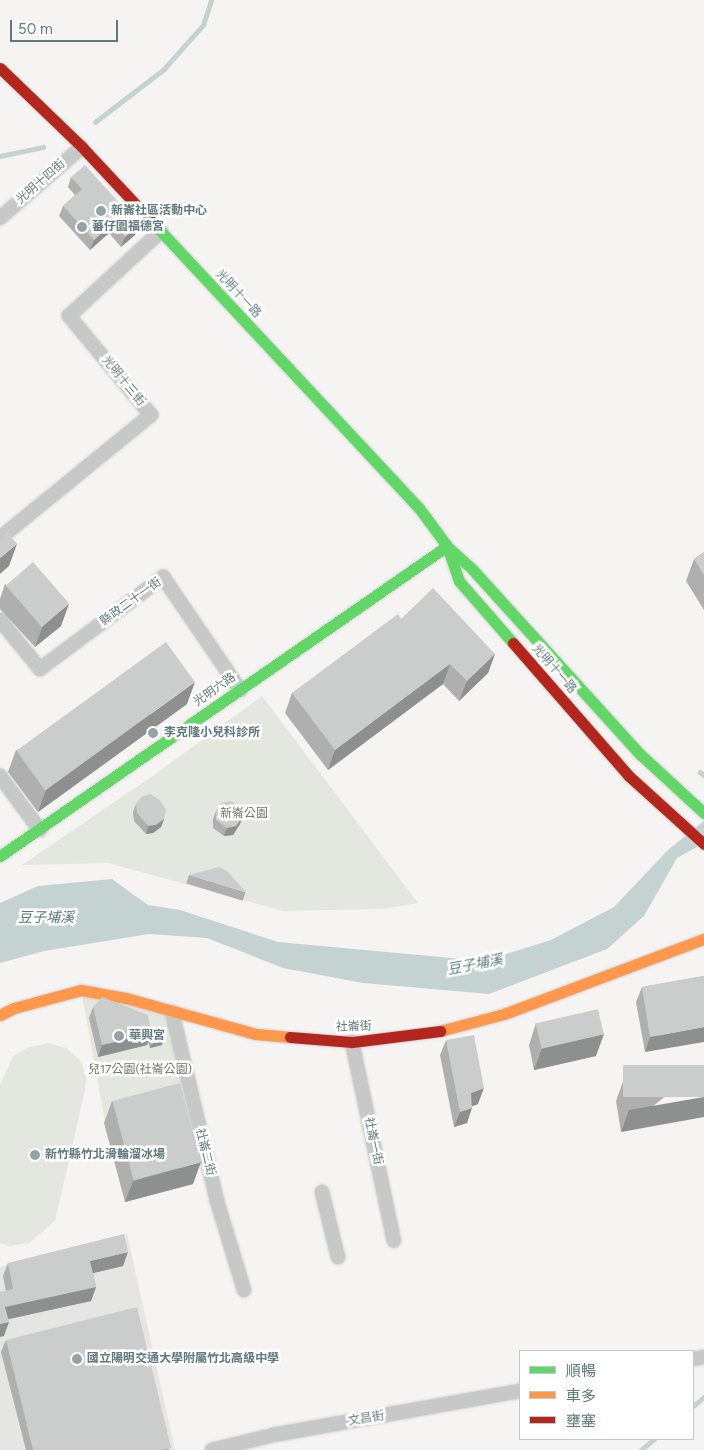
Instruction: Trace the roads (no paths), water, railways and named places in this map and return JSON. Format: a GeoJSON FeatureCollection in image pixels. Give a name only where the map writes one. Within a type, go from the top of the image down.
{"type":"FeatureCollection","features":[{"type":"Feature","properties":{"kind":"street","name":"光明十一路"},"geometry":{"type":"LineString","coordinates":[[0,68],[82,147],[161,231],[419,508],[446,546],[473,570],[641,756],[704,812]]}},
{"type":"Feature","properties":{"kind":"street","name":"光明十四街"},"geometry":{"type":"LineString","coordinates":[[0,218],[82,147]]}},
{"type":"Feature","properties":{"kind":"street","name":"光明十三街"},"geometry":{"type":"LineString","coordinates":[[0,538],[151,415],[70,316],[161,231]]}},
{"type":"Feature","properties":{"kind":"street","name":"光明十一路"},"geometry":{"type":"LineString","coordinates":[[446,546],[459,581],[629,776],[704,844]]}},
{"type":"Feature","properties":{"kind":"street","name":"光明六路"},"geometry":{"type":"LineString","coordinates":[[0,856],[446,546]]}},
{"type":"Feature","properties":{"kind":"street","name":"縣政二十一街"},"geometry":{"type":"LineString","coordinates":[[0,620],[40,669],[164,577],[240,690]]}},
{"type":"Feature","properties":{"kind":"street"},"geometry":{"type":"LineString","coordinates":[[0,776],[40,830]]}},
{"type":"Feature","properties":{"kind":"street","name":"社崙街"},"geometry":{"type":"LineString","coordinates":[[0,1015],[14,1008],[81,990],[126,998],[256,1034],[352,1042],[432,1033],[504,1014],[704,939]]}},
{"type":"Feature","properties":{"kind":"street","name":"社崙二街"},"geometry":{"type":"LineString","coordinates":[[172,1012],[217,1201],[244,1290]]}},
{"type":"Feature","properties":{"kind":"street","name":"社崙一街"},"geometry":{"type":"LineString","coordinates":[[352,1042],[394,1241]]}},
{"type":"Feature","properties":{"kind":"street"},"geometry":{"type":"LineString","coordinates":[[322,1192],[338,1257]]}},
{"type":"Feature","properties":{"kind":"street","name":"文昌街"},"geometry":{"type":"LineString","coordinates":[[212,1450],[273,1434],[519,1391]]}},
{"type":"Feature","properties":{"kind":"water","name":"豆子埔溪"},"geometry":{"type":"Polygon","coordinates":[[[704,821],[704,843],[677,858],[644,916],[607,949],[489,994],[363,983],[283,968],[207,938],[149,934],[44,951],[0,963],[0,903],[38,886],[112,879],[148,905],[180,910],[278,942],[484,961],[551,940],[614,907],[668,850],[704,821]]]}},
{"type":"Feature","properties":{"kind":"waterway"},"geometry":{"type":"LineString","coordinates":[[95,122],[164,69],[203,25],[211,0]]}},
{"type":"Feature","properties":{"kind":"waterway"},"geometry":{"type":"LineString","coordinates":[[0,156],[43,147]]}},
{"type":"Feature","properties":{"kind":"waterway"},"geometry":{"type":"LineString","coordinates":[[700,772],[704,775]]}},
{"type":"Feature","properties":{"kind":"waterway"},"geometry":{"type":"LineString","coordinates":[[694,1405],[704,1397]]}},
{"type":"Feature","properties":{"kind":"waterway"},"geometry":{"type":"LineString","coordinates":[[641,1450],[653,1440]]}},
{"type":"Feature","properties":{"kind":"place","name":"新崙社區活動中心"},"geometry":{"type":"Point","coordinates":[101,211]}},
{"type":"Feature","properties":{"kind":"place","name":"蕃仔園福德宮"},"geometry":{"type":"Point","coordinates":[82,227]}},
{"type":"Feature","properties":{"kind":"place","name":"李克隆小兒科診所"},"geometry":{"type":"Point","coordinates":[153,733]}},
{"type":"Feature","properties":{"kind":"place","name":"華興宮"},"geometry":{"type":"Point","coordinates":[119,1036]}},
{"type":"Feature","properties":{"kind":"place","name":"新竹縣竹北滑輪溜冰場"},"geometry":{"type":"Point","coordinates":[35,1155]}},
{"type":"Feature","properties":{"kind":"place","name":"國立陽明交通大學附屬竹北高級中學"},"geometry":{"type":"Point","coordinates":[77,1359]}},
{"type":"Feature","properties":{"kind":"park label","name":"新崙公園"},"geometry":{"type":"Point","coordinates":[244,814]}},
{"type":"Feature","properties":{"kind":"park label","name":"兒17公園(社崙公園)"},"geometry":{"type":"Point","coordinates":[140,1070]}}]}
